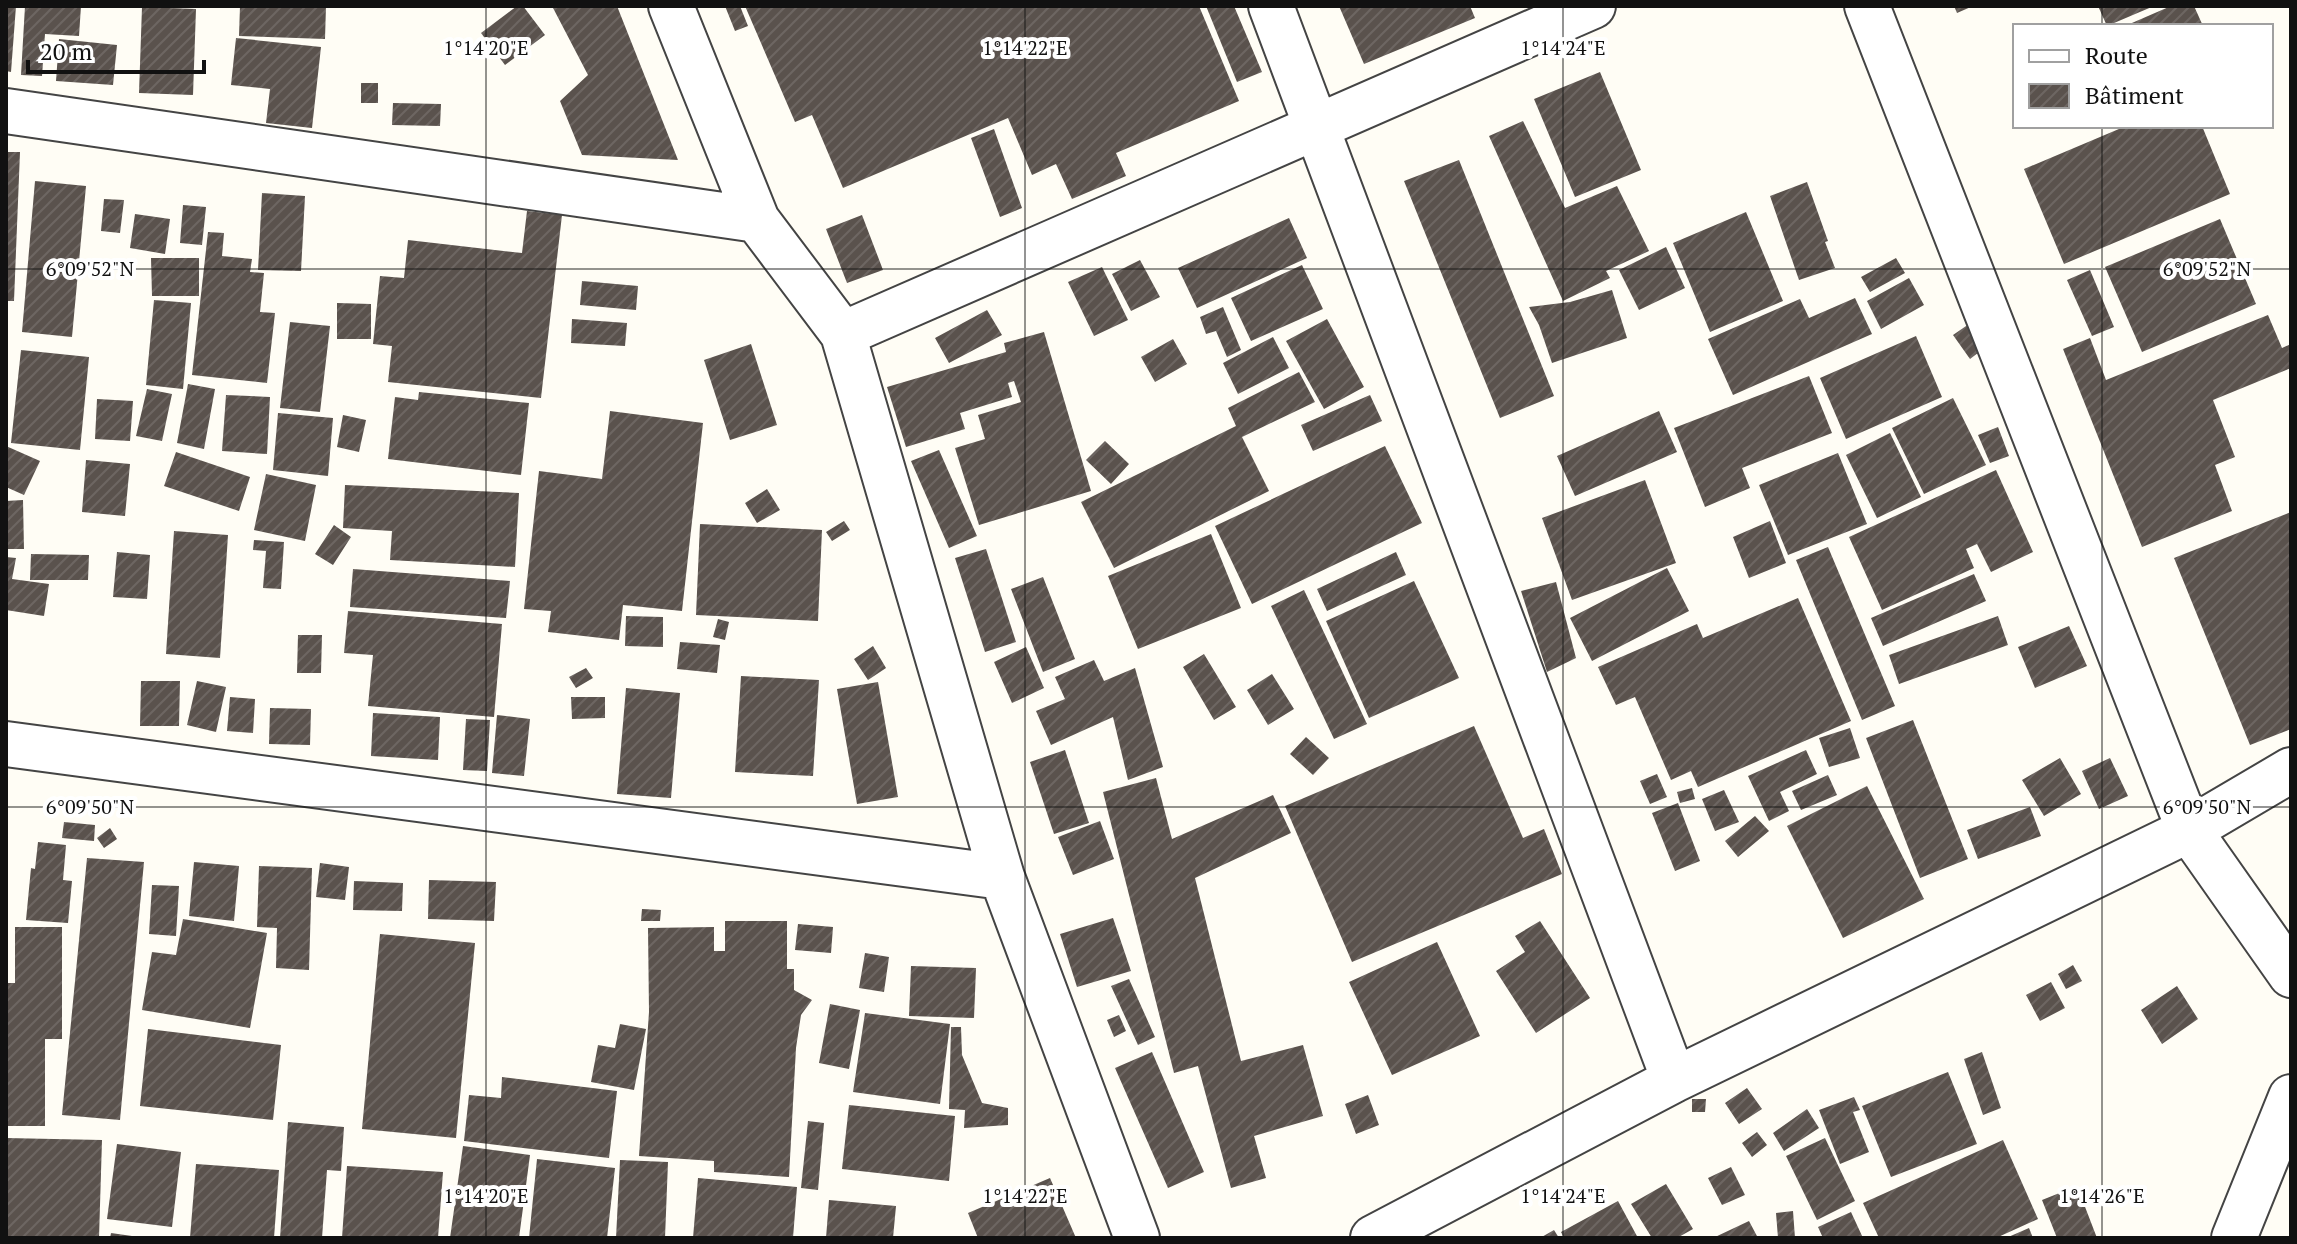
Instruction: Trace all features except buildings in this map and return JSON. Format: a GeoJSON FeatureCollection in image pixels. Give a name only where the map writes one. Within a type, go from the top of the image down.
{"type":"FeatureCollection","features":[{"type":"Feature","properties":{"kind":"street"},"geometry":{"type":"LineString","coordinates":[[671,6],[757,220],[843,334],[1002,877],[1137,1238]]}},
{"type":"Feature","properties":{"kind":"street"},"geometry":{"type":"LineString","coordinates":[[1271,6],[1674,1080]]}},
{"type":"Feature","properties":{"kind":"street"},"geometry":{"type":"LineString","coordinates":[[843,334],[1593,6]]}},
{"type":"Feature","properties":{"kind":"street"},"geometry":{"type":"LineString","coordinates":[[1867,6],[2189,830],[2291,975]]}},
{"type":"Feature","properties":{"kind":"street"},"geometry":{"type":"LineString","coordinates":[[6,111],[757,220]]}},
{"type":"Feature","properties":{"kind":"street"},"geometry":{"type":"LineString","coordinates":[[6,744],[1002,877]]}},
{"type":"Feature","properties":{"kind":"street"},"geometry":{"type":"LineString","coordinates":[[1373,1238],[1674,1080],[2189,830],[2291,770]]}},
{"type":"Feature","properties":{"kind":"street"},"geometry":{"type":"LineString","coordinates":[[2234,1238],[2291,1097]]}}]}
